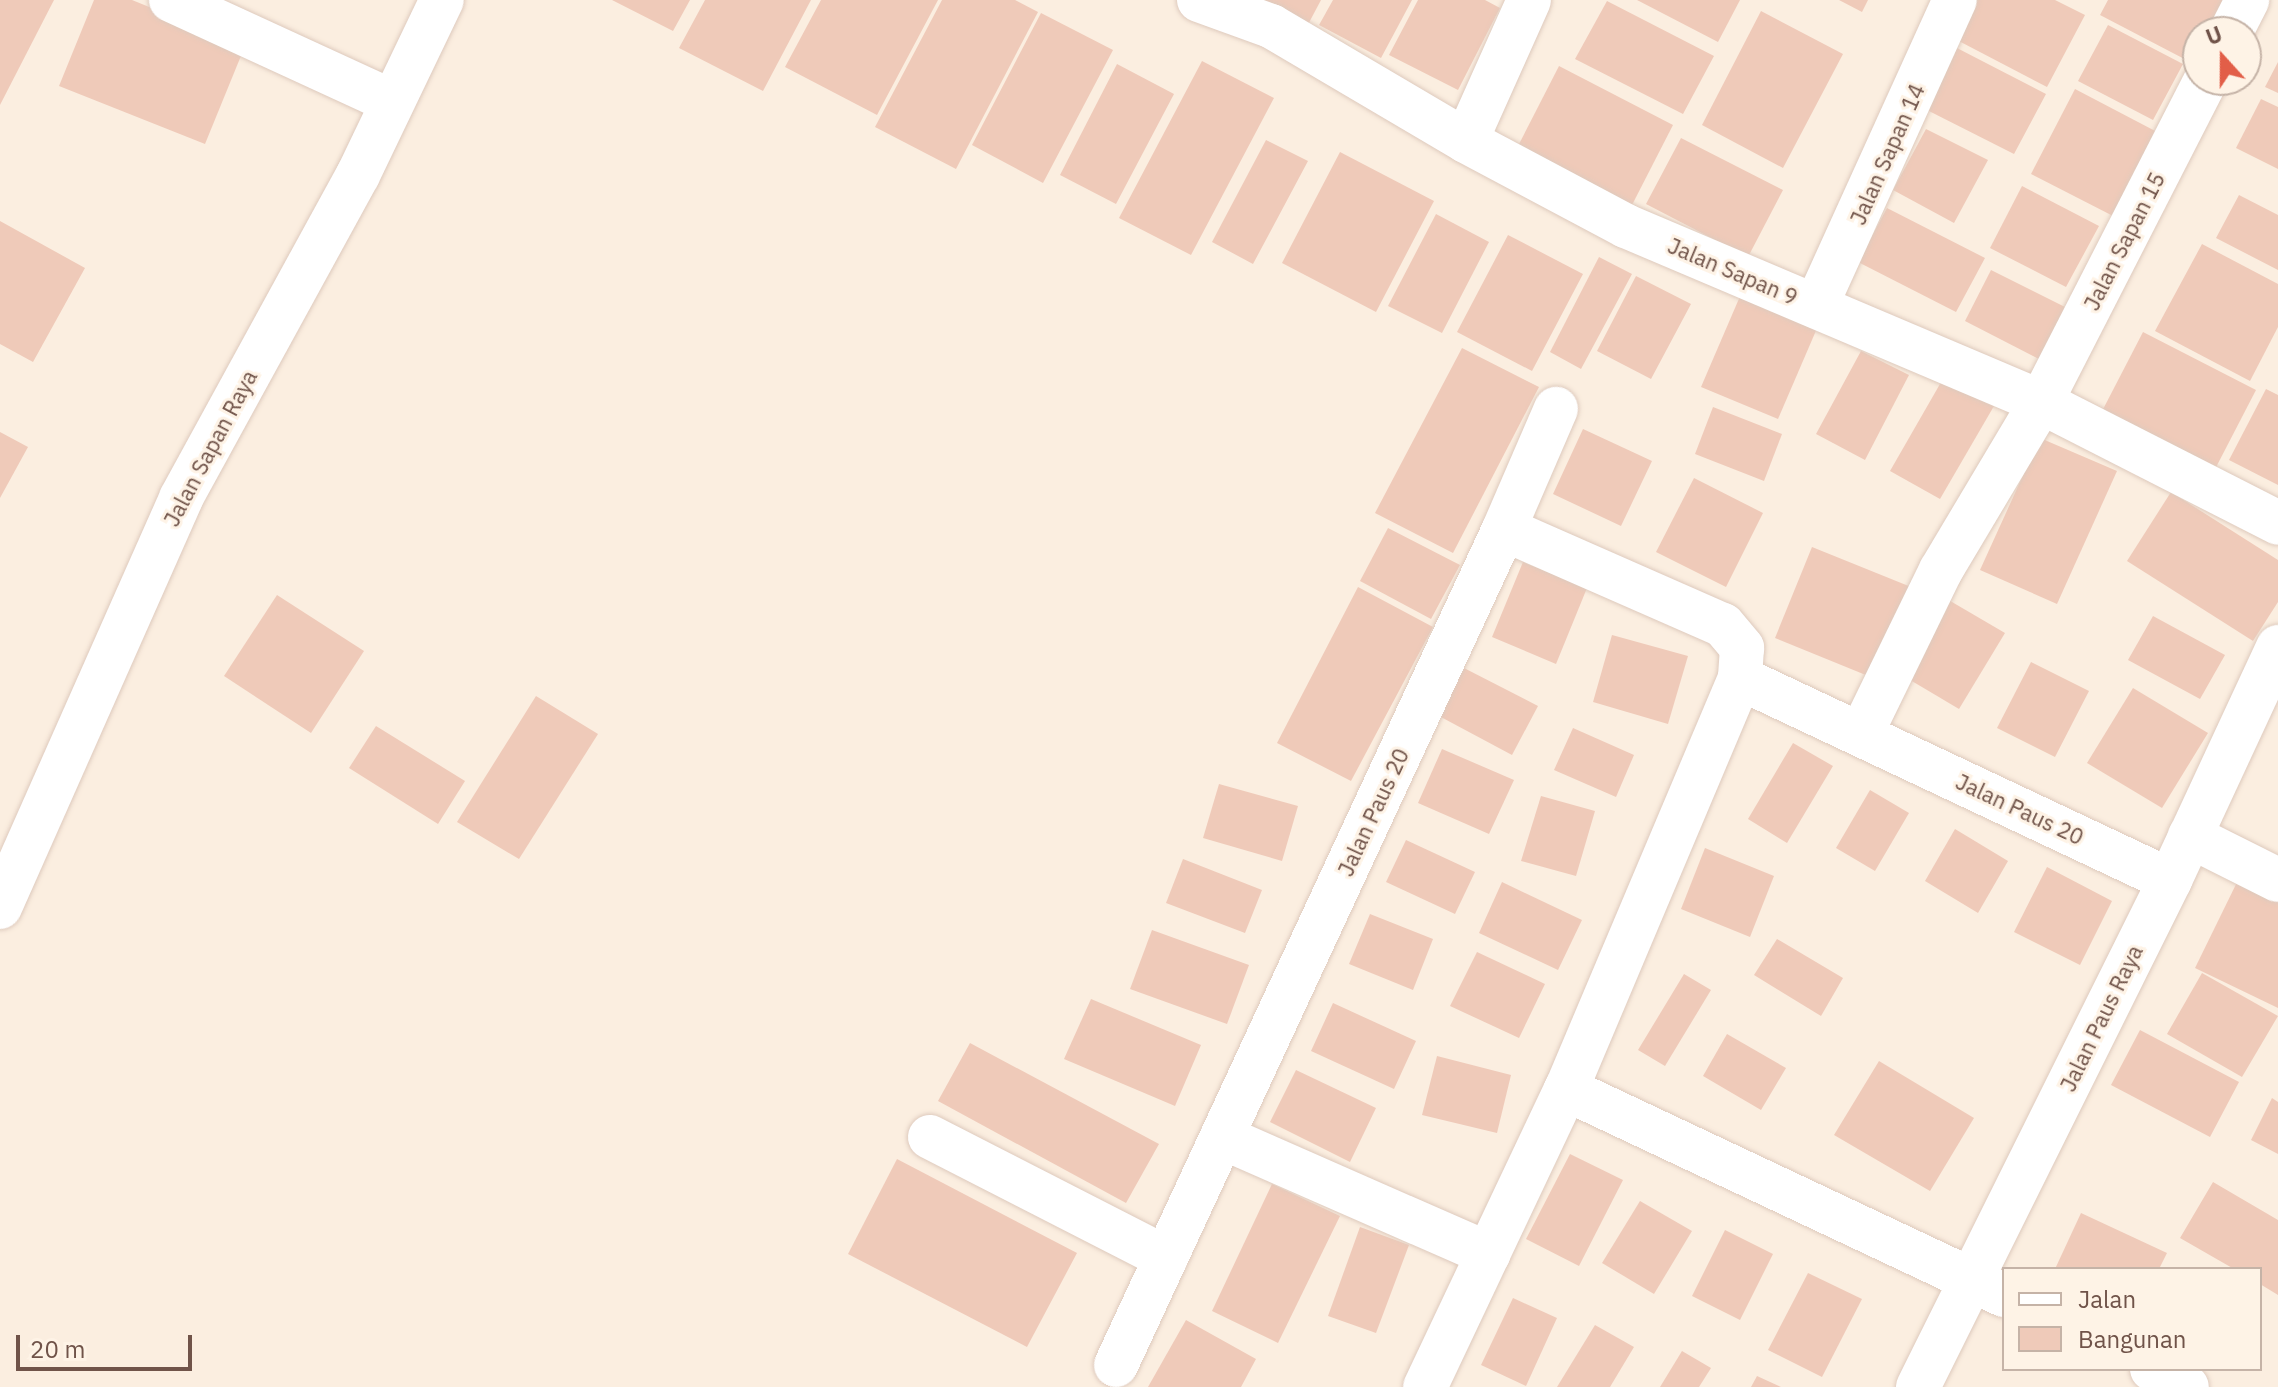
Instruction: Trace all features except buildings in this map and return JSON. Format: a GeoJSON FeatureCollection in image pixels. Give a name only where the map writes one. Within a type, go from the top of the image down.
{"type":"FeatureCollection","features":[{"type":"Feature","properties":{"kind":"street"},"geometry":{"type":"LineString","coordinates":[[171,0],[391,101]]}},
{"type":"Feature","properties":{"kind":"street","name":"Jalan Sapan Raya"},"geometry":{"type":"LineString","coordinates":[[0,907],[181,498],[358,175],[442,0]]}},
{"type":"Feature","properties":{"kind":"street","name":"Jalan Sapan 9"},"geometry":{"type":"LineString","coordinates":[[1199,0],[1271,26],[1466,141],[1626,226],[2041,402],[2278,523]]}},
{"type":"Feature","properties":{"kind":"street"},"geometry":{"type":"LineString","coordinates":[[1466,141],[1529,0]]}},
{"type":"Feature","properties":{"kind":"street","name":"Jalan Sapan 14"},"geometry":{"type":"LineString","coordinates":[[1816,306],[1955,0]]}},
{"type":"Feature","properties":{"kind":"street","name":"Jalan Sapan 15"},"geometry":{"type":"LineString","coordinates":[[1861,734],[1941,570],[2041,402],[2198,96]]}},
{"type":"Feature","properties":{"kind":"street","name":"Jalan Paus 20"},"geometry":{"type":"LineString","coordinates":[[1116,1365],[1504,529],[1556,409]]}},
{"type":"Feature","properties":{"kind":"street"},"geometry":{"type":"LineString","coordinates":[[1425,1387],[1566,1089],[1740,678],[1742,648],[1723,625],[1504,529]]}},
{"type":"Feature","properties":{"kind":"street","name":"Jalan Paus Raya"},"geometry":{"type":"LineString","coordinates":[[1918,1387],[1988,1287],[2278,647]]}},
{"type":"Feature","properties":{"kind":"street","name":"Jalan Paus 20"},"geometry":{"type":"LineString","coordinates":[[1740,678],[2170,880]]}},
{"type":"Feature","properties":{"kind":"street"},"geometry":{"type":"LineString","coordinates":[[2190,836],[2278,880]]}},
{"type":"Feature","properties":{"kind":"street"},"geometry":{"type":"LineString","coordinates":[[1566,1089],[1988,1287]]}},
{"type":"Feature","properties":{"kind":"street"},"geometry":{"type":"LineString","coordinates":[[930,1137],[1166,1258]]}},
{"type":"Feature","properties":{"kind":"street"},"geometry":{"type":"LineString","coordinates":[[1222,1137],[1488,1254]]}},
{"type":"Feature","properties":{"kind":"street"},"geometry":{"type":"LineString","coordinates":[[2156,1371],[2187,1387]]}}]}
